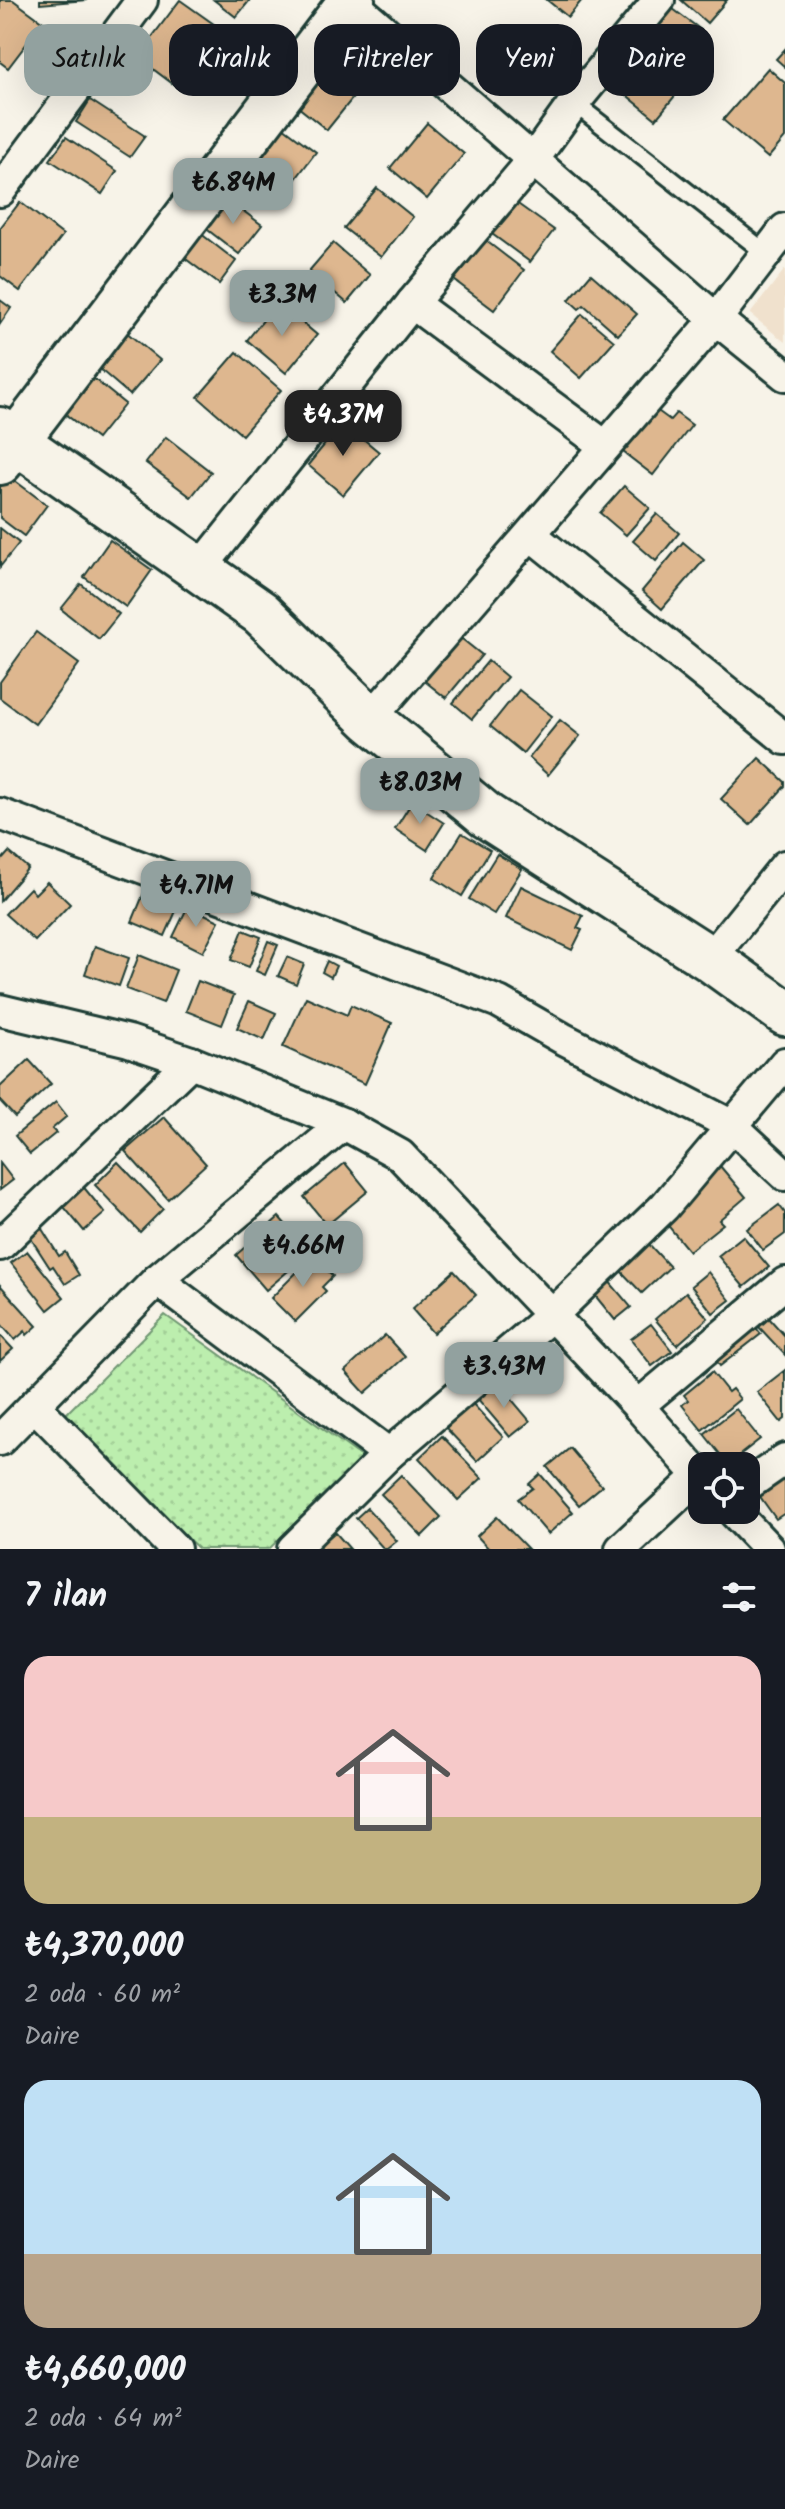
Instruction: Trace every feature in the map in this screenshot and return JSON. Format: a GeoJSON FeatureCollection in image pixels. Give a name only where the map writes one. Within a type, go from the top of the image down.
{"type":"FeatureCollection","features":[{"type":"Feature","properties":{"kind":"street"},"geometry":{"type":"LineString","coordinates":[[0,191],[142,0]]}},
{"type":"Feature","properties":{"kind":"street"},"geometry":{"type":"LineString","coordinates":[[200,569],[659,0]]}},
{"type":"Feature","properties":{"kind":"street"},"geometry":{"type":"LineString","coordinates":[[785,375],[716,319],[351,1],[6,444],[200,569],[261,613],[370,719],[487,816],[710,959],[785,1013]]}},
{"type":"Feature","properties":{"kind":"street"},"geometry":{"type":"LineString","coordinates":[[370,719],[716,319],[785,229]]}},
{"type":"Feature","properties":{"kind":"street"},"geometry":{"type":"LineString","coordinates":[[412,303],[605,446]]}},
{"type":"Feature","properties":{"kind":"street"},"geometry":{"type":"LineString","coordinates":[[531,535],[785,739]]}},
{"type":"Feature","properties":{"kind":"street"},"geometry":{"type":"LineString","coordinates":[[0,814],[499,1002],[731,1125],[785,1175]]}},
{"type":"Feature","properties":{"kind":"street"},"geometry":{"type":"LineString","coordinates":[[710,959],[785,866]]}},
{"type":"Feature","properties":{"kind":"street"},"geometry":{"type":"LineString","coordinates":[[0,1010],[129,1041],[191,1062],[344,1124],[400,1155],[638,1406],[688,1463]]}},
{"type":"Feature","properties":{"kind":"street"},"geometry":{"type":"LineString","coordinates":[[0,1245],[191,1062]]}},
{"type":"Feature","properties":{"kind":"street"},"geometry":{"type":"LineString","coordinates":[[293,1549],[389,1454],[552,1315],[664,1207],[785,1063]]}},
{"type":"Feature","properties":{"kind":"street"},"geometry":{"type":"LineString","coordinates":[[0,1440],[157,1280],[344,1124]]}},
{"type":"Feature","properties":{"kind":"street"},"geometry":{"type":"LineString","coordinates":[[157,1280],[389,1454]]}},
{"type":"Feature","properties":{"kind":"street"},"geometry":{"type":"LineString","coordinates":[[638,1406],[785,1283]]}},
{"type":"Feature","properties":{"kind":"street"},"geometry":{"type":"LineString","coordinates":[[34,1405],[175,1549]]}},
{"type":"Feature","properties":{"kind":"street"},"geometry":{"type":"LineString","coordinates":[[760,1476],[785,1459]]}},
{"type":"Feature","properties":{"kind":"street"},"geometry":{"type":"LineString","coordinates":[[621,1549],[688,1488]]}},
{"type":"Feature","properties":{"kind":"street"},"geometry":{"type":"LineString","coordinates":[[745,1524],[769,1549]]}},
{"type":"Feature","properties":{"kind":"lane"},"geometry":{"type":"LineString","coordinates":[[574,103],[767,254]]}},
{"type":"Feature","properties":{"kind":"shaded area"},"geometry":{"type":"Polygon","coordinates":[[[785,269],[785,342],[750,314],[785,269]]]}},
{"type":"Feature","properties":{"kind":"green space"},"geometry":{"type":"Polygon","coordinates":[[[165,1315],[362,1457],[269,1549],[199,1549],[61,1419],[165,1315]]]}},
{"type":"Feature","properties":{"kind":"building"},"geometry":{"type":"Polygon","coordinates":[[[0,0],[13,0],[43,22],[24,24],[24,47],[8,68],[0,62],[0,0]]]}},
{"type":"Feature","properties":{"kind":"building"},"geometry":{"type":"Polygon","coordinates":[[[40,0],[87,0],[40,4],[40,0]]]}},
{"type":"Feature","properties":{"kind":"building"},"geometry":{"type":"Polygon","coordinates":[[[180,0],[214,24],[169,24],[169,81],[153,69],[153,36],[180,0]]]}},
{"type":"Feature","properties":{"kind":"building"},"geometry":{"type":"Polygon","coordinates":[[[214,0],[250,0],[236,17],[214,0]]]}},
{"type":"Feature","properties":{"kind":"building"},"geometry":{"type":"Polygon","coordinates":[[[547,0],[582,0],[568,17],[547,0]]]}},
{"type":"Feature","properties":{"kind":"building"},"geometry":{"type":"Polygon","coordinates":[[[681,0],[727,0],[707,23],[681,0]]]}},
{"type":"Feature","properties":{"kind":"building"},"geometry":{"type":"Polygon","coordinates":[[[665,3],[693,24],[649,24],[665,3]]]}},
{"type":"Feature","properties":{"kind":"building"},"geometry":{"type":"Polygon","coordinates":[[[785,49],[785,67],[776,59],[785,49]]]}},
{"type":"Feature","properties":{"kind":"building"},"geometry":{"type":"Polygon","coordinates":[[[314,65],[314,96],[354,96],[327,130],[287,98],[298,96],[298,84],[314,65]]]}},
{"type":"Feature","properties":{"kind":"building"},"geometry":{"type":"Polygon","coordinates":[[[768,68],[785,83],[785,138],[768,158],[723,120],[768,68]]]}},
{"type":"Feature","properties":{"kind":"building"},"geometry":{"type":"Polygon","coordinates":[[[628,96],[675,96],[656,119],[628,96]]]}},
{"type":"Feature","properties":{"kind":"building"},"geometry":{"type":"Polygon","coordinates":[[[90,100],[145,136],[130,157],[76,122],[90,100]]]}},
{"type":"Feature","properties":{"kind":"building"},"geometry":{"type":"Polygon","coordinates":[[[275,121],[316,152],[276,205],[235,174],[275,121]]]}},
{"type":"Feature","properties":{"kind":"building"},"geometry":{"type":"Polygon","coordinates":[[[427,123],[464,154],[427,199],[390,168],[427,123]]]}},
{"type":"Feature","properties":{"kind":"building"},"geometry":{"type":"Polygon","coordinates":[[[66,137],[117,171],[102,194],[50,160],[66,137]]]}},
{"type":"Feature","properties":{"kind":"building"},"geometry":{"type":"Polygon","coordinates":[[[377,188],[413,217],[381,257],[344,228],[377,188]]]}},
{"type":"Feature","properties":{"kind":"building"},"geometry":{"type":"Polygon","coordinates":[[[226,198],[262,225],[239,254],[204,227],[226,198]]]}},
{"type":"Feature","properties":{"kind":"building"},"geometry":{"type":"Polygon","coordinates":[[[20,202],[63,235],[20,291],[0,276],[0,228],[20,202]]]}},
{"type":"Feature","properties":{"kind":"building"},"geometry":{"type":"Polygon","coordinates":[[[515,202],[554,230],[530,262],[492,234],[515,202]]]}},
{"type":"Feature","properties":{"kind":"building"},"geometry":{"type":"Polygon","coordinates":[[[200,233],[236,261],[219,284],[182,256],[200,233]]]}},
{"type":"Feature","properties":{"kind":"building"},"geometry":{"type":"Polygon","coordinates":[[[485,240],[524,270],[494,310],[454,280],[485,240]]]}},
{"type":"Feature","properties":{"kind":"building"},"geometry":{"type":"Polygon","coordinates":[[[333,243],[370,275],[347,303],[309,271],[333,243]]]}},
{"type":"Feature","properties":{"kind":"building"},"geometry":{"type":"Polygon","coordinates":[[[591,274],[637,314],[618,335],[584,305],[579,309],[569,300],[591,274]]]}},
{"type":"Feature","properties":{"kind":"building"},"geometry":{"type":"Polygon","coordinates":[[[0,300],[11,308],[0,324],[0,300]]]}},
{"type":"Feature","properties":{"kind":"building"},"geometry":{"type":"Polygon","coordinates":[[[278,302],[317,335],[286,373],[247,340],[278,302]]]}},
{"type":"Feature","properties":{"kind":"building"},"geometry":{"type":"Polygon","coordinates":[[[582,314],[614,341],[581,378],[550,351],[582,314]]]}},
{"type":"Feature","properties":{"kind":"building"},"geometry":{"type":"Polygon","coordinates":[[[125,331],[160,360],[130,395],[96,366],[125,331]]]}},
{"type":"Feature","properties":{"kind":"building"},"geometry":{"type":"Polygon","coordinates":[[[237,352],[281,390],[242,435],[198,397],[237,352]]]}},
{"type":"Feature","properties":{"kind":"building"},"geometry":{"type":"Polygon","coordinates":[[[88,374],[125,404],[97,439],[60,410],[88,374]]]}},
{"type":"Feature","properties":{"kind":"building"},"geometry":{"type":"Polygon","coordinates":[[[647,403],[670,420],[676,413],[692,425],[653,475],[614,445],[647,403]]]}},
{"type":"Feature","properties":{"kind":"building"},"geometry":{"type":"Polygon","coordinates":[[[343,422],[379,452],[343,495],[308,465],[343,422]]]}},
{"type":"Feature","properties":{"kind":"building"},"geometry":{"type":"Polygon","coordinates":[[[166,437],[211,472],[191,497],[146,463],[166,437]]]}},
{"type":"Feature","properties":{"kind":"building"},"geometry":{"type":"Polygon","coordinates":[[[6,474],[47,505],[24,536],[0,518],[0,483],[6,474]]]}},
{"type":"Feature","properties":{"kind":"building"},"geometry":{"type":"Polygon","coordinates":[[[624,486],[650,508],[626,535],[600,513],[624,486]]]}},
{"type":"Feature","properties":{"kind":"building"},"geometry":{"type":"Polygon","coordinates":[[[657,514],[679,533],[656,561],[633,541],[657,514]]]}},
{"type":"Feature","properties":{"kind":"building"},"geometry":{"type":"Polygon","coordinates":[[[0,528],[19,543],[0,567],[0,528]]]}},
{"type":"Feature","properties":{"kind":"building"},"geometry":{"type":"Polygon","coordinates":[[[110,540],[152,570],[126,607],[84,577],[110,540]]]}},
{"type":"Feature","properties":{"kind":"building"},"geometry":{"type":"Polygon","coordinates":[[[683,542],[704,560],[662,609],[642,591],[683,542]]]}},
{"type":"Feature","properties":{"kind":"building"},"geometry":{"type":"Polygon","coordinates":[[[81,584],[119,614],[99,639],[61,609],[81,584]]]}},
{"type":"Feature","properties":{"kind":"building"},"geometry":{"type":"Polygon","coordinates":[[[36,632],[79,664],[35,724],[0,698],[0,682],[36,632]]]}},
{"type":"Feature","properties":{"kind":"building"},"geometry":{"type":"Polygon","coordinates":[[[457,635],[482,655],[446,698],[421,678],[457,635]]]}},
{"type":"Feature","properties":{"kind":"building"},"geometry":{"type":"Polygon","coordinates":[[[488,661],[507,677],[472,719],[453,703],[488,661]]]}},
{"type":"Feature","properties":{"kind":"building"},"geometry":{"type":"Polygon","coordinates":[[[519,690],[552,716],[523,753],[490,726],[519,690]]]}},
{"type":"Feature","properties":{"kind":"building"},"geometry":{"type":"Polygon","coordinates":[[[560,720],[580,736],[548,775],[529,758],[560,720]]]}},
{"type":"Feature","properties":{"kind":"building"},"geometry":{"type":"Polygon","coordinates":[[[759,758],[785,782],[785,786],[750,825],[721,799],[759,758]]]}},
{"type":"Feature","properties":{"kind":"building"},"geometry":{"type":"Polygon","coordinates":[[[412,802],[444,823],[427,850],[395,829],[412,802]]]}},
{"type":"Feature","properties":{"kind":"building"},"geometry":{"type":"Polygon","coordinates":[[[462,833],[490,850],[462,896],[434,878],[462,833]]]}},
{"type":"Feature","properties":{"kind":"building"},"geometry":{"type":"Polygon","coordinates":[[[9,852],[28,868],[0,901],[0,862],[9,852]]]}},
{"type":"Feature","properties":{"kind":"building"},"geometry":{"type":"Polygon","coordinates":[[[497,854],[522,869],[494,914],[469,899],[497,854]]]}},
{"type":"Feature","properties":{"kind":"building"},"geometry":{"type":"Polygon","coordinates":[[[47,882],[70,904],[35,941],[5,914],[30,888],[35,894],[47,882]]]}},
{"type":"Feature","properties":{"kind":"building"},"geometry":{"type":"Polygon","coordinates":[[[521,886],[583,916],[577,928],[582,930],[572,950],[506,918],[521,886]]]}},
{"type":"Feature","properties":{"kind":"building"},"geometry":{"type":"Polygon","coordinates":[[[146,888],[180,902],[165,936],[132,922],[146,888]]]}},
{"type":"Feature","properties":{"kind":"building"},"geometry":{"type":"Polygon","coordinates":[[[188,906],[219,921],[203,952],[173,937],[188,906]]]}},
{"type":"Feature","properties":{"kind":"building"},"geometry":{"type":"Polygon","coordinates":[[[243,930],[261,937],[249,967],[231,960],[243,930]]]}},
{"type":"Feature","properties":{"kind":"building"},"geometry":{"type":"Polygon","coordinates":[[[268,941],[278,945],[265,975],[256,971],[268,941]]]}},
{"type":"Feature","properties":{"kind":"building"},"geometry":{"type":"Polygon","coordinates":[[[95,946],[129,958],[119,986],[85,974],[95,946]]]}},
{"type":"Feature","properties":{"kind":"building"},"geometry":{"type":"Polygon","coordinates":[[[139,955],[176,970],[163,1003],[126,989],[139,955]]]}},
{"type":"Feature","properties":{"kind":"building"},"geometry":{"type":"Polygon","coordinates":[[[287,957],[304,964],[296,984],[278,976],[287,957]]]}},
{"type":"Feature","properties":{"kind":"building"},"geometry":{"type":"Polygon","coordinates":[[[327,961],[336,966],[331,977],[322,972],[327,961]]]}},
{"type":"Feature","properties":{"kind":"building"},"geometry":{"type":"Polygon","coordinates":[[[198,981],[234,995],[222,1025],[186,1011],[198,981]]]}},
{"type":"Feature","properties":{"kind":"building"},"geometry":{"type":"Polygon","coordinates":[[[306,997],[347,1015],[351,1005],[392,1023],[365,1084],[283,1047],[306,997]]]}},
{"type":"Feature","properties":{"kind":"building"},"geometry":{"type":"Polygon","coordinates":[[[249,1001],[276,1013],[264,1040],[237,1028],[249,1001]]]}},
{"type":"Feature","properties":{"kind":"building"},"geometry":{"type":"Polygon","coordinates":[[[29,1060],[51,1084],[15,1117],[0,1101],[0,1087],[29,1060]]]}},
{"type":"Feature","properties":{"kind":"building"},"geometry":{"type":"Polygon","coordinates":[[[56,1102],[67,1116],[52,1129],[56,1133],[30,1154],[15,1136],[56,1102]]]}},
{"type":"Feature","properties":{"kind":"building"},"geometry":{"type":"Polygon","coordinates":[[[164,1117],[206,1164],[168,1199],[125,1151],[164,1117]]]}},
{"type":"Feature","properties":{"kind":"building"},"geometry":{"type":"Polygon","coordinates":[[[118,1162],[163,1209],[140,1232],[95,1185],[118,1162]]]}},
{"type":"Feature","properties":{"kind":"building"},"geometry":{"type":"Polygon","coordinates":[[[0,1163],[13,1180],[0,1190],[0,1163]]]}},
{"type":"Feature","properties":{"kind":"building"},"geometry":{"type":"Polygon","coordinates":[[[345,1163],[368,1191],[327,1225],[304,1197],[345,1163]]]}},
{"type":"Feature","properties":{"kind":"building"},"geometry":{"type":"Polygon","coordinates":[[[720,1166],[746,1197],[719,1220],[723,1224],[689,1251],[660,1216],[720,1166]]]}},
{"type":"Feature","properties":{"kind":"building"},"geometry":{"type":"Polygon","coordinates":[[[76,1178],[105,1213],[84,1231],[54,1195],[76,1178]]]}},
{"type":"Feature","properties":{"kind":"building"},"geometry":{"type":"Polygon","coordinates":[[[779,1205],[785,1213],[785,1234],[763,1250],[747,1229],[779,1205]]]}},
{"type":"Feature","properties":{"kind":"building"},"geometry":{"type":"Polygon","coordinates":[[[279,1217],[310,1252],[266,1290],[236,1255],[279,1217]]]}},
{"type":"Feature","properties":{"kind":"building"},"geometry":{"type":"Polygon","coordinates":[[[42,1229],[59,1256],[65,1252],[79,1275],[65,1284],[53,1266],[50,1268],[30,1237],[42,1229]]]}},
{"type":"Feature","properties":{"kind":"building"},"geometry":{"type":"Polygon","coordinates":[[[743,1236],[769,1267],[744,1287],[718,1256],[743,1236]]]}},
{"type":"Feature","properties":{"kind":"building"},"geometry":{"type":"Polygon","coordinates":[[[647,1242],[670,1267],[642,1293],[618,1268],[647,1242]]]}},
{"type":"Feature","properties":{"kind":"building"},"geometry":{"type":"Polygon","coordinates":[[[27,1251],[64,1297],[48,1310],[11,1263],[27,1251]]]}},
{"type":"Feature","properties":{"kind":"building"},"geometry":{"type":"Polygon","coordinates":[[[313,1256],[333,1276],[322,1287],[326,1291],[295,1322],[271,1298],[313,1256]]]}},
{"type":"Feature","properties":{"kind":"building"},"geometry":{"type":"Polygon","coordinates":[[[454,1271],[476,1295],[433,1333],[412,1309],[454,1271]]]}},
{"type":"Feature","properties":{"kind":"building"},"geometry":{"type":"Polygon","coordinates":[[[708,1272],[730,1300],[713,1313],[691,1286],[708,1272]]]}},
{"type":"Feature","properties":{"kind":"building"},"geometry":{"type":"Polygon","coordinates":[[[608,1280],[631,1307],[615,1320],[593,1293],[608,1280]]]}},
{"type":"Feature","properties":{"kind":"building"},"geometry":{"type":"Polygon","coordinates":[[[0,1285],[37,1326],[15,1340],[0,1323],[0,1285]]]}},
{"type":"Feature","properties":{"kind":"building"},"geometry":{"type":"Polygon","coordinates":[[[686,1292],[708,1318],[677,1345],[655,1319],[686,1292]]]}},
{"type":"Feature","properties":{"kind":"building"},"geometry":{"type":"Polygon","coordinates":[[[769,1318],[785,1336],[785,1355],[759,1327],[769,1318]]]}},
{"type":"Feature","properties":{"kind":"building"},"geometry":{"type":"Polygon","coordinates":[[[651,1324],[672,1351],[652,1366],[631,1339],[651,1324]]]}},
{"type":"Feature","properties":{"kind":"building"},"geometry":{"type":"Polygon","coordinates":[[[756,1328],[761,1334],[720,1366],[715,1359],[756,1328]]]}},
{"type":"Feature","properties":{"kind":"building"},"geometry":{"type":"Polygon","coordinates":[[[0,1335],[13,1349],[0,1361],[0,1335]]]}},
{"type":"Feature","properties":{"kind":"building"},"geometry":{"type":"Polygon","coordinates":[[[385,1335],[405,1357],[365,1393],[345,1371],[385,1335]]]}},
{"type":"Feature","properties":{"kind":"building"},"geometry":{"type":"Polygon","coordinates":[[[785,1370],[785,1419],[781,1422],[757,1392],[785,1370]]]}},
{"type":"Feature","properties":{"kind":"building"},"geometry":{"type":"Polygon","coordinates":[[[712,1372],[728,1392],[732,1389],[740,1399],[702,1430],[682,1405],[688,1400],[684,1395],[712,1372]]]}},
{"type":"Feature","properties":{"kind":"building"},"geometry":{"type":"Polygon","coordinates":[[[497,1382],[530,1421],[510,1437],[477,1398],[497,1382]]]}},
{"type":"Feature","properties":{"kind":"building"},"geometry":{"type":"Polygon","coordinates":[[[472,1403],[503,1437],[477,1461],[446,1428],[472,1403]]]}},
{"type":"Feature","properties":{"kind":"building"},"geometry":{"type":"Polygon","coordinates":[[[736,1409],[760,1439],[743,1452],[718,1452],[704,1434],[736,1409]]]}},
{"type":"Feature","properties":{"kind":"building"},"geometry":{"type":"Polygon","coordinates":[[[442,1436],[482,1478],[458,1500],[419,1458],[442,1436]]]}},
{"type":"Feature","properties":{"kind":"building"},"geometry":{"type":"Polygon","coordinates":[[[570,1448],[602,1486],[579,1505],[547,1467],[570,1448]]]}},
{"type":"Feature","properties":{"kind":"building"},"geometry":{"type":"Polygon","coordinates":[[[785,1471],[785,1513],[776,1519],[760,1497],[760,1488],[785,1471]]]}},
{"type":"Feature","properties":{"kind":"building"},"geometry":{"type":"Polygon","coordinates":[[[540,1474],[573,1512],[548,1534],[518,1499],[533,1488],[529,1484],[540,1474]]]}},
{"type":"Feature","properties":{"kind":"building"},"geometry":{"type":"Polygon","coordinates":[[[401,1475],[441,1517],[422,1536],[381,1494],[401,1475]]]}},
{"type":"Feature","properties":{"kind":"building"},"geometry":{"type":"Polygon","coordinates":[[[367,1508],[397,1541],[387,1549],[356,1518],[367,1508]]]}},
{"type":"Feature","properties":{"kind":"building"},"geometry":{"type":"Polygon","coordinates":[[[497,1517],[528,1549],[489,1549],[477,1536],[497,1517]]]}},
{"type":"Feature","properties":{"kind":"building"},"geometry":{"type":"Polygon","coordinates":[[[335,1532],[350,1549],[316,1549],[335,1532]]]}}]}
